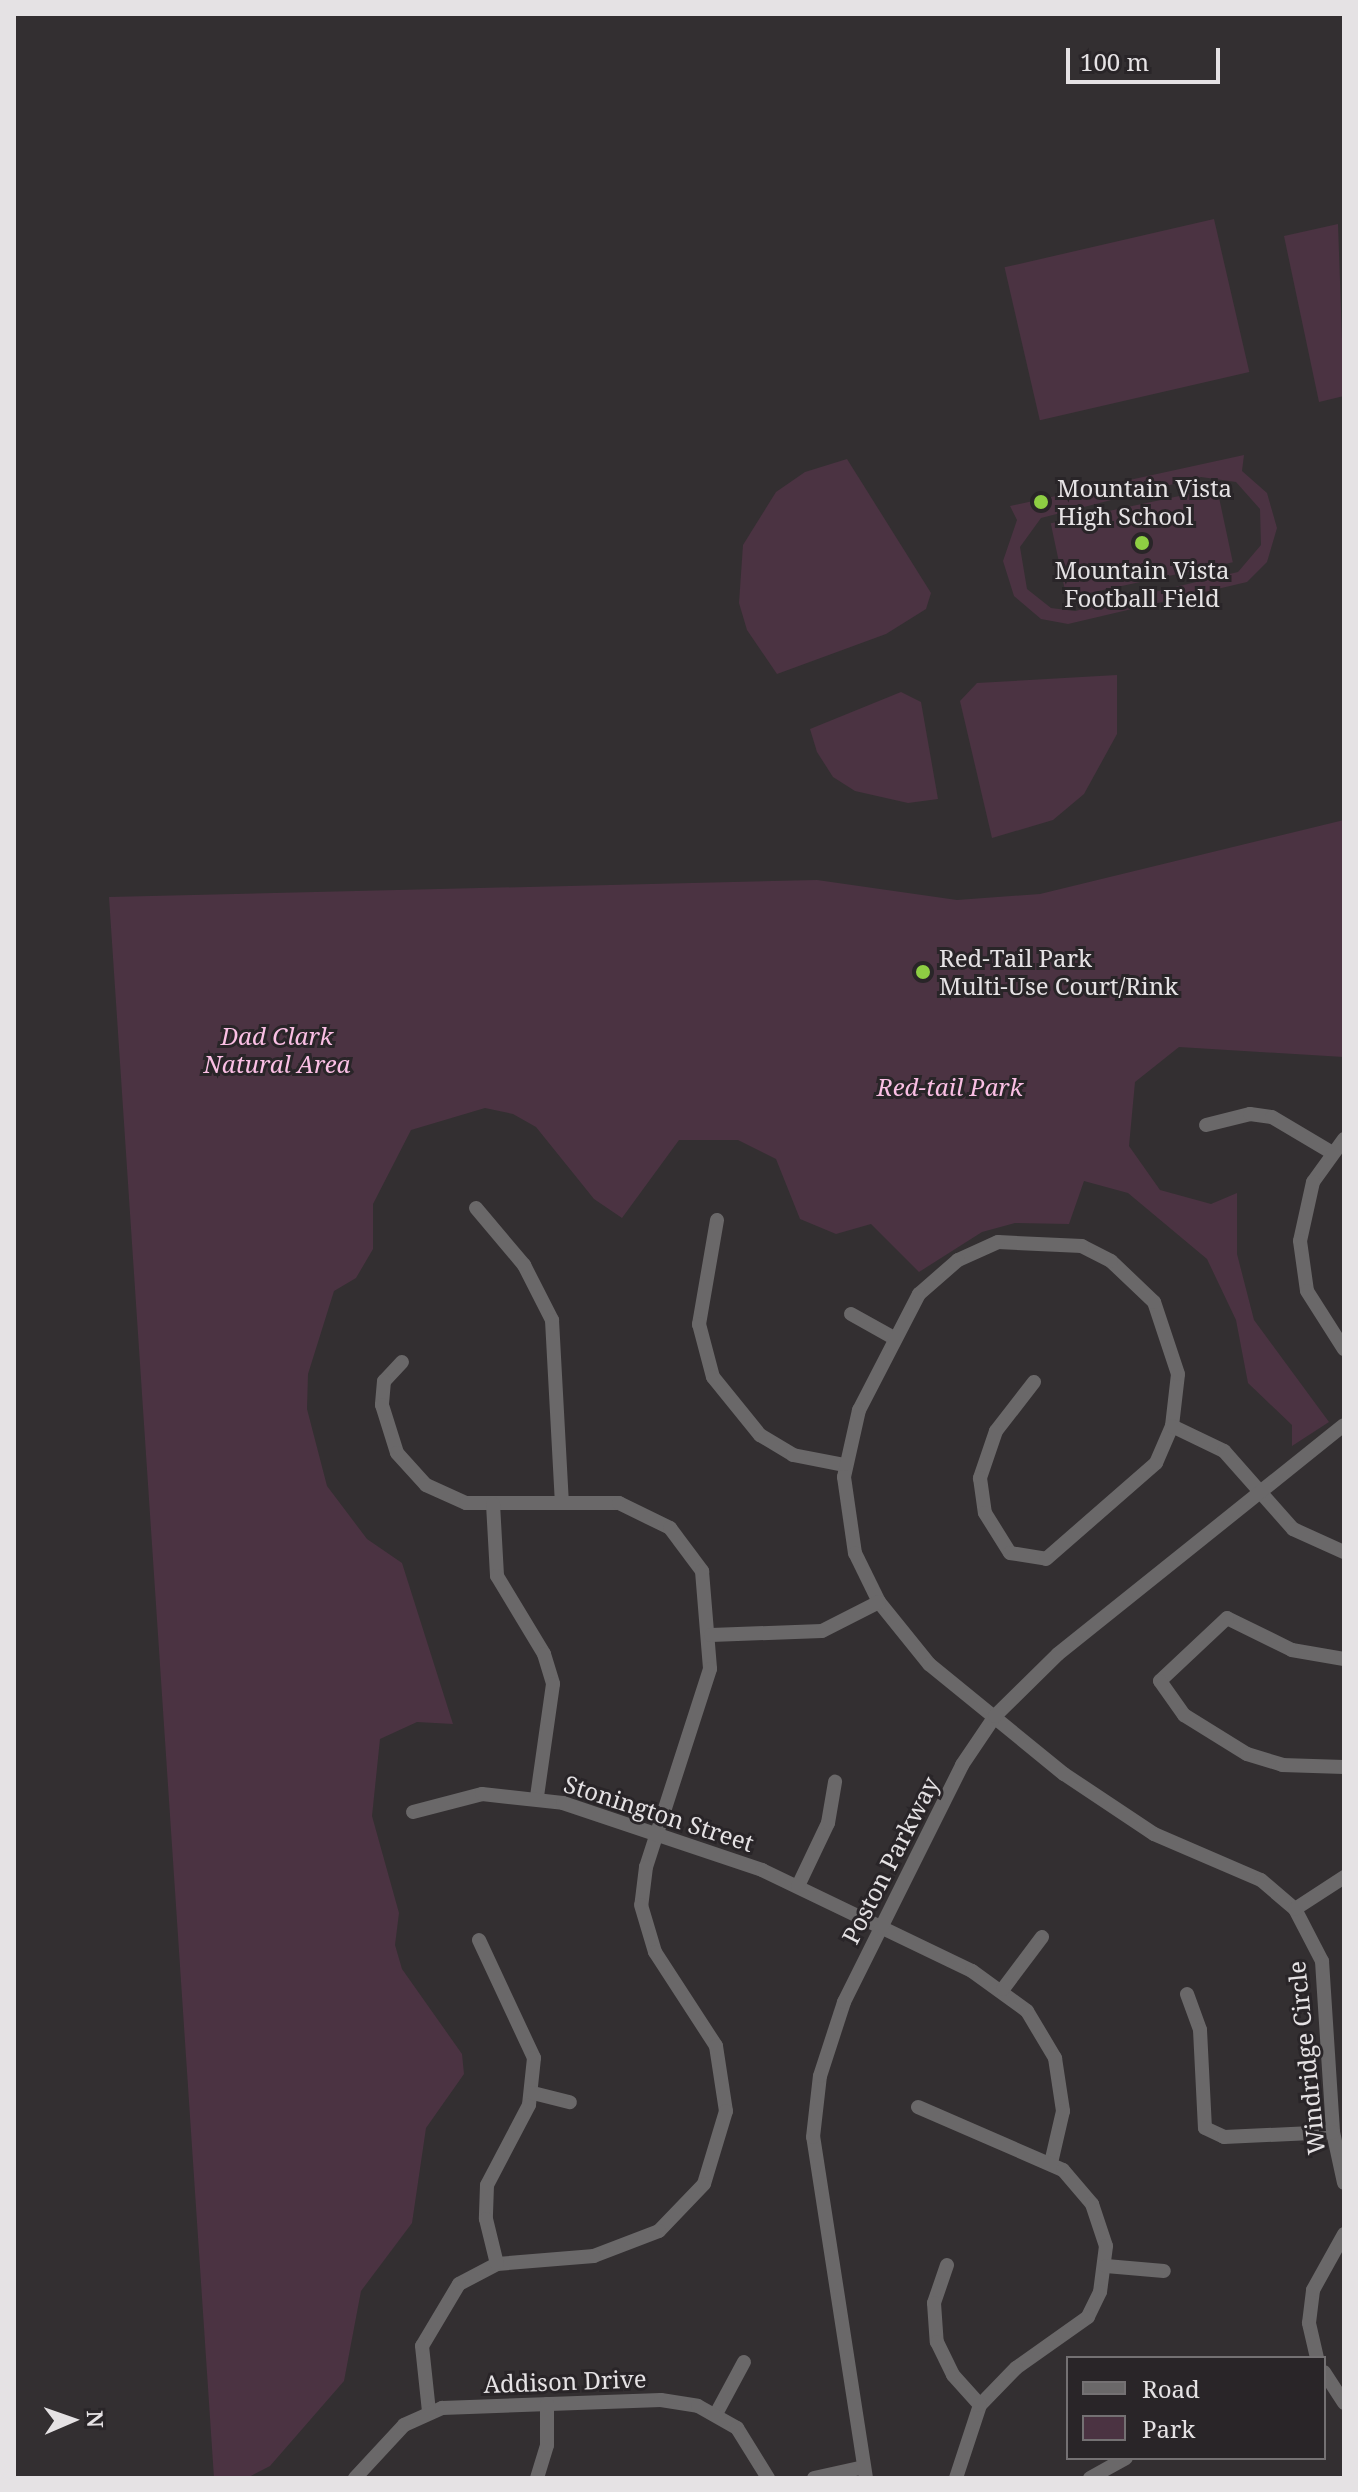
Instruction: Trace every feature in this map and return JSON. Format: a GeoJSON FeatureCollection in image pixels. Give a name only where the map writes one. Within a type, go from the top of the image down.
{"type":"FeatureCollection","features":[{"type":"Feature","properties":{"kind":"street"},"geometry":{"type":"LineString","coordinates":[[1206,1125],[1250,1114],[1272,1117],[1331,1152]]}},
{"type":"Feature","properties":{"kind":"street"},"geometry":{"type":"LineString","coordinates":[[1344,1139],[1331,1152],[1307,1195],[1300,1241],[1307,1291],[1344,1349]]}},
{"type":"Feature","properties":{"kind":"street"},"geometry":{"type":"LineString","coordinates":[[476,1208],[531,1275],[552,1320],[562,1502]]}},
{"type":"Feature","properties":{"kind":"street"},"geometry":{"type":"LineString","coordinates":[[717,1220],[699,1324],[713,1377],[760,1435],[793,1455],[845,1465]]}},
{"type":"Feature","properties":{"kind":"street","name":"Windridge Circle"},"geometry":{"type":"LineString","coordinates":[[1034,1382],[996,1431],[980,1478],[985,1513],[1022,1561],[1046,1559],[1134,1487],[1156,1463],[1172,1426],[1178,1374],[1162,1315],[1133,1278],[1082,1246],[1022,1238],[969,1253],[919,1294],[859,1410],[845,1465],[850,1537],[879,1602],[929,1664],[1099,1800],[1154,1834],[1261,1880],[1295,1909],[1322,1961],[1333,2132],[1344,2183]]}},
{"type":"Feature","properties":{"kind":"street"},"geometry":{"type":"LineString","coordinates":[[851,1314],[894,1338]]}},
{"type":"Feature","properties":{"kind":"street"},"geometry":{"type":"LineString","coordinates":[[402,1362],[382,1390],[397,1453],[443,1495],[493,1504],[619,1503],[670,1528],[702,1571],[711,1635],[705,1697],[642,1887],[644,1922],[720,2058],[726,2111],[715,2161],[683,2210],[635,2244],[594,2256],[497,2264],[459,2284],[429,2324],[420,2364],[429,2412]]}},
{"type":"Feature","properties":{"kind":"street","name":"Poston Parkway"},"geometry":{"type":"LineString","coordinates":[[865,2472],[813,2137],[829,2039],[962,1765],[995,1716],[1058,1654],[1344,1425]]}},
{"type":"Feature","properties":{"kind":"street"},"geometry":{"type":"LineString","coordinates":[[1172,1426],[1224,1451],[1293,1529],[1344,1552]]}},
{"type":"Feature","properties":{"kind":"street"},"geometry":{"type":"LineString","coordinates":[[493,1504],[497,1576],[544,1654],[553,1684],[537,1796]]}},
{"type":"Feature","properties":{"kind":"street"},"geometry":{"type":"LineString","coordinates":[[711,1635],[822,1631],[879,1602]]}},
{"type":"Feature","properties":{"kind":"street"},"geometry":{"type":"LineString","coordinates":[[1344,1659],[1292,1650],[1227,1618],[1160,1681],[1184,1715],[1247,1754],[1282,1765],[1344,1767]]}},
{"type":"Feature","properties":{"kind":"street"},"geometry":{"type":"LineString","coordinates":[[798,1886],[833,1810],[835,1782]]}},
{"type":"Feature","properties":{"kind":"street","name":"Stonington Street"},"geometry":{"type":"LineString","coordinates":[[413,1812],[482,1794],[537,1796],[658,1834],[798,1886],[1003,1989],[1038,2025],[1055,2058],[1063,2111],[1051,2163]]}},
{"type":"Feature","properties":{"kind":"street"},"geometry":{"type":"LineString","coordinates":[[1295,1909],[1344,1877]]}},
{"type":"Feature","properties":{"kind":"street"},"geometry":{"type":"LineString","coordinates":[[1003,1989],[1042,1937]]}},
{"type":"Feature","properties":{"kind":"street"},"geometry":{"type":"LineString","coordinates":[[479,1940],[529,2037],[533,2093],[487,2185],[486,2219],[497,2264]]}},
{"type":"Feature","properties":{"kind":"street"},"geometry":{"type":"LineString","coordinates":[[1187,1994],[1200,2030],[1205,2128],[1224,2137],[1333,2132]]}},
{"type":"Feature","properties":{"kind":"street"},"geometry":{"type":"LineString","coordinates":[[533,2093],[570,2102]]}},
{"type":"Feature","properties":{"kind":"street"},"geometry":{"type":"LineString","coordinates":[[918,2107],[1051,2163],[1092,2204],[1106,2266],[1094,2305],[1078,2329],[1016,2368],[980,2405],[956,2478]]}},
{"type":"Feature","properties":{"kind":"street"},"geometry":{"type":"LineString","coordinates":[[1317,2356],[1309,2323],[1313,2290],[1344,2234]]}},
{"type":"Feature","properties":{"kind":"street"},"geometry":{"type":"LineString","coordinates":[[947,2265],[934,2303],[937,2342],[953,2375],[980,2405]]}},
{"type":"Feature","properties":{"kind":"street"},"geometry":{"type":"LineString","coordinates":[[1106,2266],[1164,2271]]}},
{"type":"Feature","properties":{"kind":"street"},"geometry":{"type":"LineString","coordinates":[[716,2414],[744,2362]]}},
{"type":"Feature","properties":{"kind":"street"},"geometry":{"type":"LineString","coordinates":[[1326,2375],[1344,2403]]}},
{"type":"Feature","properties":{"kind":"street","name":"Addison Drive"},"geometry":{"type":"LineString","coordinates":[[355,2478],[389,2438],[429,2412],[661,2400],[716,2414],[747,2437],[768,2478]]}},
{"type":"Feature","properties":{"kind":"street"},"geometry":{"type":"LineString","coordinates":[[537,2478],[547,2445],[547,2404]]}},
{"type":"Feature","properties":{"kind":"street"},"geometry":{"type":"LineString","coordinates":[[1090,2478],[1122,2460]]}},
{"type":"Feature","properties":{"kind":"street"},"geometry":{"type":"LineString","coordinates":[[814,2478],[865,2472]]}},
{"type":"Feature","properties":{"kind":"green space"},"geometry":{"type":"Polygon","coordinates":[[[1214,219],[1249,372],[1040,420],[1005,267],[1214,219]]]}},
{"type":"Feature","properties":{"kind":"green space"},"geometry":{"type":"Polygon","coordinates":[[[1338,224],[1344,396],[1319,402],[1284,236],[1338,224]]]}},
{"type":"Feature","properties":{"kind":"green space"},"geometry":{"type":"Polygon","coordinates":[[[1244,455],[1242,471],[1267,493],[1277,528],[1267,562],[1247,582],[1068,624],[1041,619],[1014,596],[1003,561],[1017,520],[1010,506],[1244,455]],[[1201,477],[1041,518],[1020,547],[1027,589],[1051,608],[1075,611],[1238,572],[1261,545],[1260,509],[1236,482],[1201,477]]]}},
{"type":"Feature","properties":{"kind":"green space"},"geometry":{"type":"Polygon","coordinates":[[[847,459],[931,593],[926,609],[886,634],[777,674],[747,630],[739,603],[743,545],[776,492],[805,472],[847,459]]]}},
{"type":"Feature","properties":{"kind":"green space","name":"Mountain Vista Football Field"},"geometry":{"type":"Polygon","coordinates":[[[1217,488],[1233,562],[1067,598],[1051,523],[1217,488]]]}},
{"type":"Feature","properties":{"kind":"green space"},"geometry":{"type":"Polygon","coordinates":[[[1117,675],[1117,734],[1084,794],[1053,820],[992,838],[960,701],[977,683],[1117,675]]]}},
{"type":"Feature","properties":{"kind":"green space"},"geometry":{"type":"Polygon","coordinates":[[[901,692],[921,702],[938,799],[908,803],[855,791],[833,777],[817,752],[810,729],[901,692]]]}},
{"type":"Feature","properties":{"kind":"green space","name":"Dad Clark Natural Area"},"geometry":{"type":"Polygon","coordinates":[[[1344,820],[1344,1057],[1179,1047],[1135,1082],[1129,1146],[1160,1190],[1211,1204],[1237,1193],[1237,1254],[1254,1320],[1329,1422],[1292,1446],[1292,1425],[1248,1383],[1236,1320],[1207,1259],[1128,1193],[1084,1181],[1069,1224],[1015,1223],[982,1232],[919,1272],[871,1224],[836,1234],[800,1219],[776,1159],[738,1140],[679,1140],[622,1218],[594,1199],[536,1127],[513,1114],[485,1108],[411,1130],[373,1204],[373,1249],[356,1278],[334,1291],[308,1374],[307,1409],[327,1486],[367,1539],[402,1563],[453,1724],[417,1722],[380,1739],[372,1816],[399,1913],[395,1945],[402,1969],[462,2054],[464,2074],[426,2128],[412,2223],[361,2291],[344,2381],[270,2466],[247,2478],[214,2478],[109,897],[817,880],[957,900],[1040,894],[1344,820]]]}},
{"type":"Feature","properties":{"kind":"place","name":"Mountain Vista High School"},"geometry":{"type":"Point","coordinates":[1041,502]}},
{"type":"Feature","properties":{"kind":"place","name":"Mountain Vista Football Field"},"geometry":{"type":"Point","coordinates":[1142,543]}},
{"type":"Feature","properties":{"kind":"place","name":"Red-Tail Park Multi-Use Court/Rink"},"geometry":{"type":"Point","coordinates":[923,972]}},
{"type":"Feature","properties":{"kind":"park label","name":"Red-tail Park"},"geometry":{"type":"Point","coordinates":[950,1087]}}]}
